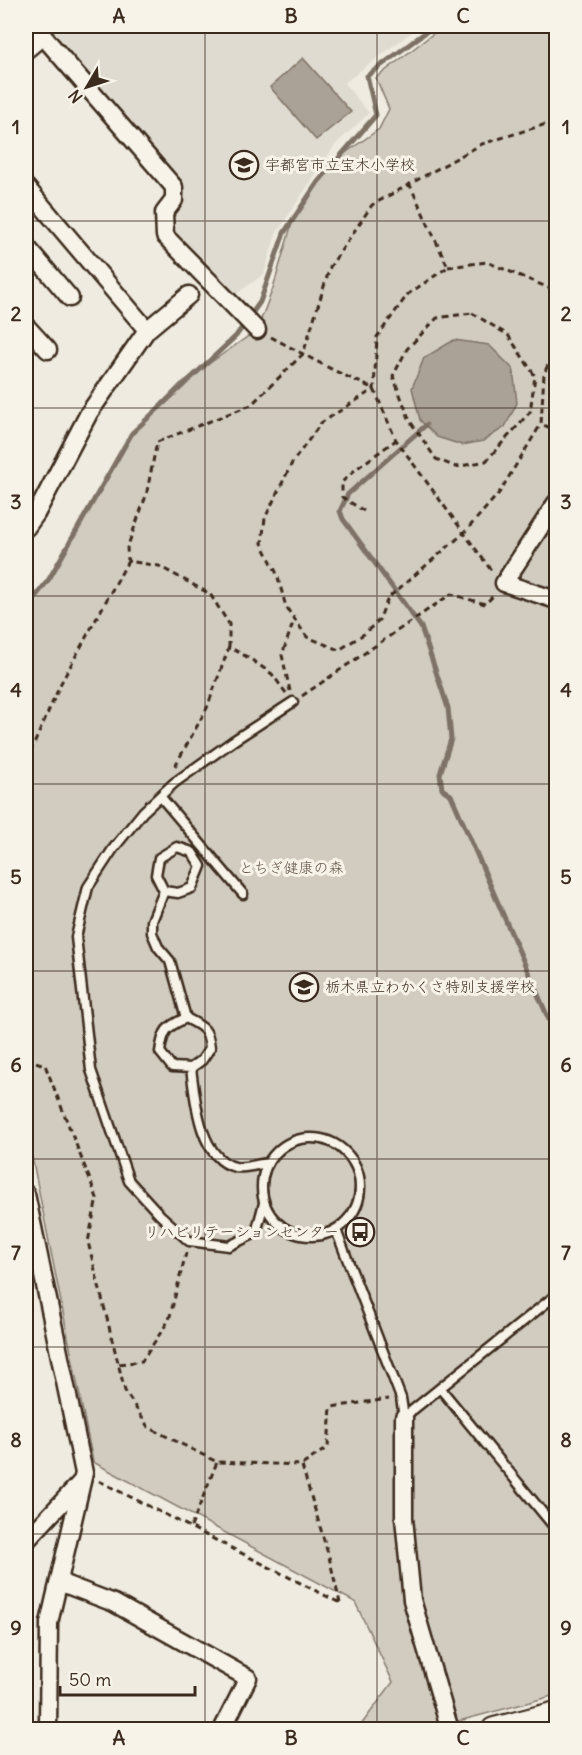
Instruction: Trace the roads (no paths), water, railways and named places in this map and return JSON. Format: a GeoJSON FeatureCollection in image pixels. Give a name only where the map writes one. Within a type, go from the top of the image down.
{"type":"FeatureCollection","features":[{"type":"Feature","properties":{"kind":"street"},"geometry":{"type":"LineString","coordinates":[[26,50],[37,31],[174,187],[174,200],[164,213],[165,236],[257,330]]}},
{"type":"Feature","properties":{"kind":"street"},"geometry":{"type":"LineString","coordinates":[[26,187],[147,330]]}},
{"type":"Feature","properties":{"kind":"street"},"geometry":{"type":"LineString","coordinates":[[26,246],[70,298]]}},
{"type":"Feature","properties":{"kind":"street"},"geometry":{"type":"LineString","coordinates":[[26,528],[36,514],[89,414],[147,330],[189,295]]}},
{"type":"Feature","properties":{"kind":"street"},"geometry":{"type":"LineString","coordinates":[[26,326],[48,350]]}},
{"type":"Feature","properties":{"kind":"street"},"geometry":{"type":"LineString","coordinates":[[556,503],[498,577],[556,600]]}},
{"type":"Feature","properties":{"kind":"street"},"geometry":{"type":"LineString","coordinates":[[26,1194],[82,1477],[49,1623],[48,1730]]}},
{"type":"Feature","properties":{"kind":"street"},"geometry":{"type":"LineString","coordinates":[[404,1417],[404,1518],[412,1600],[450,1730]]}},
{"type":"Feature","properties":{"kind":"street"},"geometry":{"type":"LineString","coordinates":[[26,1541],[82,1477]]}},
{"type":"Feature","properties":{"kind":"street"},"geometry":{"type":"LineString","coordinates":[[59,1582],[114,1603],[248,1678],[222,1730]]}},
{"type":"Feature","properties":{"kind":"street"},"geometry":{"type":"LineString","coordinates":[[494,1730],[556,1714]]}},
{"type":"Feature","properties":{"kind":"lane"},"geometry":{"type":"LineString","coordinates":[[264,1203],[256,1233],[230,1246],[189,1240],[160,1215],[129,1181],[91,1070],[76,937],[88,887],[136,821],[174,783],[293,702]]}},
{"type":"Feature","properties":{"kind":"lane"},"geometry":{"type":"LineString","coordinates":[[160,796],[243,894]]}},
{"type":"Feature","properties":{"kind":"lane"},"geometry":{"type":"LineString","coordinates":[[164,891],[178,893],[192,888],[201,866],[192,852],[177,847],[159,858],[156,874],[164,891],[152,921],[152,933],[158,947],[170,961],[186,1018],[201,1026],[208,1033],[210,1048],[202,1060],[191,1068],[172,1067],[160,1052],[162,1037],[169,1025],[186,1018]]}},
{"type":"Feature","properties":{"kind":"lane"},"geometry":{"type":"LineString","coordinates":[[191,1068],[198,1119],[210,1145],[221,1161],[237,1168],[268,1163]]}},
{"type":"Feature","properties":{"kind":"lane"},"geometry":{"type":"LineString","coordinates":[[299,1139],[319,1139],[332,1143],[354,1162],[360,1179],[359,1198],[350,1217],[336,1230],[317,1236],[291,1232],[276,1222],[264,1203],[263,1177],[268,1163],[280,1149],[299,1139]]}},
{"type":"Feature","properties":{"kind":"lane"},"geometry":{"type":"LineString","coordinates":[[336,1230],[401,1398],[404,1417],[556,1295]]}},
{"type":"Feature","properties":{"kind":"lane"},"geometry":{"type":"LineString","coordinates":[[440,1388],[556,1529]]}},
{"type":"Feature","properties":{"kind":"waterway"},"geometry":{"type":"LineString","coordinates":[[26,609],[49,579],[132,433],[236,336],[260,302],[284,233],[318,182],[376,115],[367,76],[434,26]]}},
{"type":"Feature","properties":{"kind":"waterway"},"geometry":{"type":"LineString","coordinates":[[426,425],[348,494],[340,511],[343,519],[421,627],[448,708],[451,739],[440,774],[442,789],[451,795],[556,1036]]}},
{"type":"Feature","properties":{"kind":"place","name":"宇都宮市立宝木小学校"},"geometry":{"type":"Point","coordinates":[244,165]}},
{"type":"Feature","properties":{"kind":"place","name":"栃木県立わかくさ特別支援学校"},"geometry":{"type":"Point","coordinates":[304,987]}},
{"type":"Feature","properties":{"kind":"place","name":"リハビリテーションセンター"},"geometry":{"type":"Point","coordinates":[360,1232]}},
{"type":"Feature","properties":{"kind":"park label","name":"とちぎ健康の森"},"geometry":{"type":"Point","coordinates":[291,868]}}]}
